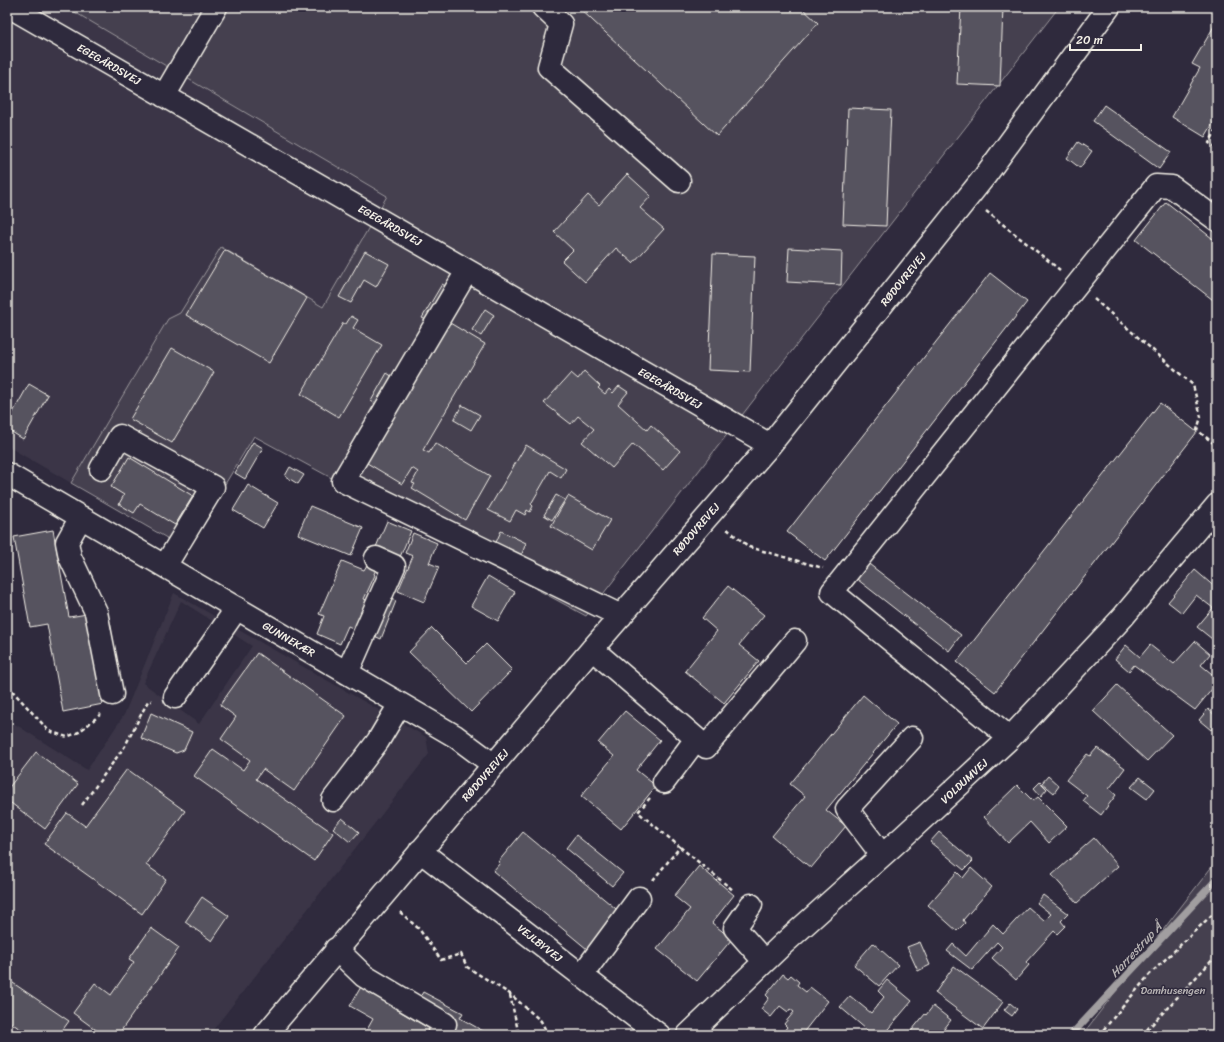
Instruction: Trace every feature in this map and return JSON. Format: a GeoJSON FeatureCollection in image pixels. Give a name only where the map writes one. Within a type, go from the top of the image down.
{"type":"FeatureCollection","features":[{"type":"Feature","properties":{"kind":"street","name":"EGEGÅRDSVEJ"},"geometry":{"type":"LineString","coordinates":[[10,7],[770,445]]}},
{"type":"Feature","properties":{"kind":"street"},"geometry":{"type":"LineString","coordinates":[[164,96],[216,7]]}},
{"type":"Feature","properties":{"kind":"street"},"geometry":{"type":"LineString","coordinates":[[543,7],[561,24],[549,67],[679,181]]}},
{"type":"Feature","properties":{"kind":"street","name":"RØDOVREVEJ"},"geometry":{"type":"LineString","coordinates":[[265,1035],[336,949],[592,649],[770,445],[968,197],[1109,7]]}},
{"type":"Feature","properties":{"kind":"street"},"geometry":{"type":"LineString","coordinates":[[1010,738],[832,592],[1156,186],[1172,187],[1217,220]]}},
{"type":"Feature","properties":{"kind":"street"},"geometry":{"type":"LineString","coordinates":[[467,271],[343,481],[621,616]]}},
{"type":"Feature","properties":{"kind":"street"},"geometry":{"type":"LineString","coordinates":[[101,469],[120,436],[213,487],[165,566]]}},
{"type":"Feature","properties":{"kind":"street","name":"GUNNEKÆR"},"geometry":{"type":"LineString","coordinates":[[7,474],[455,736],[494,765]]}},
{"type":"Feature","properties":{"kind":"street","name":"VOLDUMVEJ"},"geometry":{"type":"LineString","coordinates":[[688,1035],[764,961],[1010,738],[1123,617],[1217,505]]}},
{"type":"Feature","properties":{"kind":"street"},"geometry":{"type":"LineString","coordinates":[[81,516],[67,542],[70,557],[96,612],[112,694]]}},
{"type":"Feature","properties":{"kind":"street"},"geometry":{"type":"LineString","coordinates":[[347,673],[394,566],[376,558]]}},
{"type":"Feature","properties":{"kind":"street"},"geometry":{"type":"LineString","coordinates":[[175,697],[237,608]]}},
{"type":"Feature","properties":{"kind":"street"},"geometry":{"type":"LineString","coordinates":[[592,649],[706,747],[795,641]]}},
{"type":"Feature","properties":{"kind":"street"},"geometry":{"type":"LineString","coordinates":[[333,800],[378,741],[400,704]]}},
{"type":"Feature","properties":{"kind":"street"},"geometry":{"type":"LineString","coordinates":[[882,855],[846,808],[912,738]]}},
{"type":"Feature","properties":{"kind":"street"},"geometry":{"type":"LineString","coordinates":[[664,782],[696,739]]}},
{"type":"Feature","properties":{"kind":"street","name":"VEJLBYVEJ"},"geometry":{"type":"LineString","coordinates":[[420,851],[660,1035]]}},
{"type":"Feature","properties":{"kind":"street"},"geometry":{"type":"LineString","coordinates":[[582,975],[639,898]]}},
{"type":"Feature","properties":{"kind":"street"},"geometry":{"type":"LineString","coordinates":[[751,905],[735,928],[764,961]]}},
{"type":"Feature","properties":{"kind":"street"},"geometry":{"type":"LineString","coordinates":[[336,949],[364,976],[445,1024],[439,1035]]}},
{"type":"Feature","properties":{"kind":"path"},"geometry":{"type":"LineString","coordinates":[[1217,128],[1209,143],[1217,148]]}},
{"type":"Feature","properties":{"kind":"path"},"geometry":{"type":"LineString","coordinates":[[968,197],[1078,285],[1193,385],[1201,417],[1197,430],[1217,446]]}},
{"type":"Feature","properties":{"kind":"path"},"geometry":{"type":"LineString","coordinates":[[709,514],[749,547],[817,565],[843,578]]}},
{"type":"Feature","properties":{"kind":"path"},"geometry":{"type":"LineString","coordinates":[[7,685],[49,731],[67,737],[79,732],[106,710],[112,694]]}},
{"type":"Feature","properties":{"kind":"path"},"geometry":{"type":"LineString","coordinates":[[82,805],[124,746],[148,702],[175,697]]}},
{"type":"Feature","properties":{"kind":"path"},"geometry":{"type":"LineString","coordinates":[[664,782],[638,812],[751,905]]}},
{"type":"Feature","properties":{"kind":"path"},"geometry":{"type":"LineString","coordinates":[[639,898],[680,847]]}},
{"type":"Feature","properties":{"kind":"path"},"geometry":{"type":"LineString","coordinates":[[382,896],[419,929],[441,960],[461,954],[467,967],[510,994],[541,1021],[548,1035]]}},
{"type":"Feature","properties":{"kind":"path"},"geometry":{"type":"LineString","coordinates":[[1099,1035],[1150,974],[1217,910]]}},
{"type":"Feature","properties":{"kind":"path"},"geometry":{"type":"LineString","coordinates":[[1142,1035],[1217,955]]}},
{"type":"Feature","properties":{"kind":"path"},"geometry":{"type":"LineString","coordinates":[[510,994],[519,1035]]}},
{"type":"Feature","properties":{"kind":"shaded area"},"geometry":{"type":"Polygon","coordinates":[[[7,7],[895,7],[604,325],[750,408],[586,616],[254,436],[186,549],[7,446],[7,7]]]}},
{"type":"Feature","properties":{"kind":"shaded area"},"geometry":{"type":"Polygon","coordinates":[[[174,593],[426,737],[429,754],[209,1035],[7,1035],[7,719],[87,770],[124,715],[174,593]],[[181,601],[143,683],[199,724],[252,646],[181,601]]]}},
{"type":"Feature","properties":{"kind":"green space"},"geometry":{"type":"Polygon","coordinates":[[[66,7],[1059,7],[586,616],[254,436],[186,549],[71,483],[168,319],[180,313],[221,247],[323,307],[387,196],[66,7]]]}},
{"type":"Feature","properties":{"kind":"green space","name":"Damhusengen"},"geometry":{"type":"Polygon","coordinates":[[[1217,860],[1217,1035],[1082,1035],[1217,860]]]}},
{"type":"Feature","properties":{"kind":"building"},"geometry":{"type":"Polygon","coordinates":[[[578,7],[801,7],[818,23],[717,136],[578,7]]]}},
{"type":"Feature","properties":{"kind":"building"},"geometry":{"type":"Polygon","coordinates":[[[961,7],[1003,7],[1000,86],[957,84],[961,7]]]}},
{"type":"Feature","properties":{"kind":"building"},"geometry":{"type":"Polygon","coordinates":[[[1217,21],[1217,117],[1205,137],[1172,117],[1200,68],[1192,64],[1217,21]]]}},
{"type":"Feature","properties":{"kind":"building"},"geometry":{"type":"Polygon","coordinates":[[[1104,105],[1171,152],[1159,169],[1093,121],[1104,105]]]}},
{"type":"Feature","properties":{"kind":"building"},"geometry":{"type":"Polygon","coordinates":[[[848,108],[891,110],[886,226],[843,224],[848,108]]]}},
{"type":"Feature","properties":{"kind":"building"},"geometry":{"type":"Polygon","coordinates":[[[1078,142],[1092,151],[1080,168],[1067,158],[1078,142]]]}},
{"type":"Feature","properties":{"kind":"building"},"geometry":{"type":"Polygon","coordinates":[[[627,174],[651,196],[640,208],[664,229],[633,263],[616,248],[585,282],[562,261],[573,250],[554,232],[588,195],[599,205],[627,174]]]}},
{"type":"Feature","properties":{"kind":"building"},"geometry":{"type":"Polygon","coordinates":[[[1166,202],[1217,242],[1217,303],[1136,240],[1166,202]]]}},
{"type":"Feature","properties":{"kind":"building"},"geometry":{"type":"Polygon","coordinates":[[[789,248],[842,251],[841,285],[787,282],[789,248]]]}},
{"type":"Feature","properties":{"kind":"building"},"geometry":{"type":"Polygon","coordinates":[[[225,250],[307,298],[269,363],[186,315],[225,250]]]}},
{"type":"Feature","properties":{"kind":"building"},"geometry":{"type":"Polygon","coordinates":[[[365,251],[389,264],[376,287],[364,280],[351,303],[339,297],[365,251]]]}},
{"type":"Feature","properties":{"kind":"building"},"geometry":{"type":"Polygon","coordinates":[[[713,254],[755,256],[750,372],[708,370],[713,254]]]}},
{"type":"Feature","properties":{"kind":"building"},"geometry":{"type":"Polygon","coordinates":[[[990,273],[1027,302],[825,561],[787,532],[990,273]]]}},
{"type":"Feature","properties":{"kind":"building"},"geometry":{"type":"Polygon","coordinates":[[[442,284],[449,288],[430,322],[422,318],[442,284]]]}},
{"type":"Feature","properties":{"kind":"building"},"geometry":{"type":"Polygon","coordinates":[[[485,309],[494,315],[481,336],[472,330],[485,309]]]}},
{"type":"Feature","properties":{"kind":"building"},"geometry":{"type":"Polygon","coordinates":[[[351,316],[358,320],[353,328],[382,345],[339,417],[301,394],[343,323],[346,324],[351,316]]]}},
{"type":"Feature","properties":{"kind":"building"},"geometry":{"type":"Polygon","coordinates":[[[445,320],[485,344],[423,450],[429,453],[435,443],[490,476],[465,520],[412,488],[415,484],[412,483],[418,472],[412,468],[402,484],[362,460],[445,320]]]}},
{"type":"Feature","properties":{"kind":"building"},"geometry":{"type":"Polygon","coordinates":[[[172,348],[214,372],[172,443],[130,419],[172,348]]]}},
{"type":"Feature","properties":{"kind":"building"},"geometry":{"type":"Polygon","coordinates":[[[584,371],[600,386],[598,388],[605,394],[609,389],[613,393],[619,386],[628,392],[618,404],[647,430],[651,425],[680,451],[663,470],[633,444],[612,468],[582,442],[594,429],[578,416],[571,424],[544,403],[571,373],[578,379],[584,371]]]}},
{"type":"Feature","properties":{"kind":"building"},"geometry":{"type":"Polygon","coordinates":[[[387,373],[396,379],[380,407],[371,401],[387,373]]]}},
{"type":"Feature","properties":{"kind":"building"},"geometry":{"type":"Polygon","coordinates":[[[29,384],[48,395],[23,439],[7,429],[7,423],[29,384]]]}},
{"type":"Feature","properties":{"kind":"building"},"geometry":{"type":"Polygon","coordinates":[[[1160,403],[1197,432],[995,692],[957,662],[1160,403]]]}},
{"type":"Feature","properties":{"kind":"building"},"geometry":{"type":"Polygon","coordinates":[[[462,405],[480,415],[471,430],[454,420],[462,405]]]}},
{"type":"Feature","properties":{"kind":"building"},"geometry":{"type":"Polygon","coordinates":[[[253,442],[263,448],[245,479],[235,473],[253,442]]]}},
{"type":"Feature","properties":{"kind":"building"},"geometry":{"type":"Polygon","coordinates":[[[526,445],[566,469],[561,478],[550,471],[531,504],[533,506],[530,512],[527,510],[525,515],[516,510],[510,521],[488,510],[526,445]]]}},
{"type":"Feature","properties":{"kind":"building"},"geometry":{"type":"Polygon","coordinates":[[[129,457],[193,496],[175,525],[140,504],[134,513],[119,504],[124,495],[111,487],[129,457]]]}},
{"type":"Feature","properties":{"kind":"building"},"geometry":{"type":"Polygon","coordinates":[[[290,467],[304,475],[298,484],[285,476],[290,467]]]}},
{"type":"Feature","properties":{"kind":"building"},"geometry":{"type":"Polygon","coordinates":[[[248,485],[278,503],[263,528],[233,510],[248,485]]]}},
{"type":"Feature","properties":{"kind":"building"},"geometry":{"type":"Polygon","coordinates":[[[556,495],[565,500],[552,520],[544,515],[556,495]]]}},
{"type":"Feature","properties":{"kind":"building"},"geometry":{"type":"Polygon","coordinates":[[[568,496],[610,520],[592,550],[551,526],[568,496]]]}},
{"type":"Feature","properties":{"kind":"building"},"geometry":{"type":"Polygon","coordinates":[[[310,506],[363,528],[351,556],[298,534],[310,506]]]}},
{"type":"Feature","properties":{"kind":"building"},"geometry":{"type":"Polygon","coordinates":[[[387,521],[411,531],[400,557],[376,547],[387,521]]]}},
{"type":"Feature","properties":{"kind":"building"},"geometry":{"type":"Polygon","coordinates":[[[53,530],[69,617],[87,614],[103,704],[63,712],[47,624],[30,627],[14,537],[53,530]]]}},
{"type":"Feature","properties":{"kind":"building"},"geometry":{"type":"Polygon","coordinates":[[[501,531],[526,543],[520,559],[494,547],[501,531]]]}},
{"type":"Feature","properties":{"kind":"building"},"geometry":{"type":"Polygon","coordinates":[[[413,533],[437,543],[429,563],[439,567],[424,602],[398,591],[413,556],[405,553],[413,533]]]}},
{"type":"Feature","properties":{"kind":"building"},"geometry":{"type":"Polygon","coordinates":[[[342,561],[364,570],[367,565],[376,569],[375,575],[364,599],[369,601],[357,630],[348,626],[340,644],[317,634],[324,616],[319,614],[342,561]]]}},
{"type":"Feature","properties":{"kind":"building"},"geometry":{"type":"Polygon","coordinates":[[[865,561],[961,635],[949,651],[853,576],[865,561]]]}},
{"type":"Feature","properties":{"kind":"building"},"geometry":{"type":"Polygon","coordinates":[[[1195,570],[1217,589],[1217,633],[1212,639],[1197,627],[1213,608],[1196,595],[1182,613],[1168,602],[1195,570]]]}},
{"type":"Feature","properties":{"kind":"building"},"geometry":{"type":"Polygon","coordinates":[[[488,576],[515,592],[498,621],[471,606],[488,576]]]}},
{"type":"Feature","properties":{"kind":"building"},"geometry":{"type":"Polygon","coordinates":[[[728,586],[764,615],[739,645],[759,661],[724,703],[685,671],[717,631],[702,618],[728,586]]]}},
{"type":"Feature","properties":{"kind":"building"},"geometry":{"type":"Polygon","coordinates":[[[386,597],[396,601],[381,639],[370,634],[386,597]]]}},
{"type":"Feature","properties":{"kind":"building"},"geometry":{"type":"Polygon","coordinates":[[[432,628],[467,663],[486,644],[512,670],[471,712],[409,652],[432,628]]]}},
{"type":"Feature","properties":{"kind":"building"},"geometry":{"type":"Polygon","coordinates":[[[1195,641],[1210,654],[1201,665],[1217,678],[1217,683],[1195,710],[1134,665],[1129,671],[1115,659],[1126,645],[1140,657],[1150,645],[1174,664],[1195,641]]]}},
{"type":"Feature","properties":{"kind":"building"},"geometry":{"type":"Polygon","coordinates":[[[257,653],[346,716],[294,791],[263,769],[256,779],[333,833],[314,861],[194,776],[213,749],[243,770],[250,760],[221,739],[236,717],[220,705],[257,653]]]}},
{"type":"Feature","properties":{"kind":"building"},"geometry":{"type":"Polygon","coordinates":[[[1117,685],[1172,735],[1147,761],[1093,711],[1117,685]]]}},
{"type":"Feature","properties":{"kind":"building"},"geometry":{"type":"Polygon","coordinates":[[[863,695],[897,724],[826,810],[846,826],[811,868],[772,836],[805,796],[790,784],[863,695]]]}},
{"type":"Feature","properties":{"kind":"building"},"geometry":{"type":"Polygon","coordinates":[[[1208,709],[1217,717],[1217,722],[1211,730],[1199,720],[1208,709]]]}},
{"type":"Feature","properties":{"kind":"building"},"geometry":{"type":"Polygon","coordinates":[[[625,711],[660,740],[636,770],[656,786],[621,829],[581,796],[614,756],[598,743],[625,711]]]}},
{"type":"Feature","properties":{"kind":"building"},"geometry":{"type":"Polygon","coordinates":[[[151,713],[192,732],[184,750],[176,753],[141,738],[151,713]]]}},
{"type":"Feature","properties":{"kind":"building"},"geometry":{"type":"Polygon","coordinates":[[[1097,748],[1125,768],[1109,789],[1116,795],[1101,815],[1083,801],[1087,796],[1066,780],[1087,754],[1090,756],[1097,748]]]}},
{"type":"Feature","properties":{"kind":"building"},"geometry":{"type":"Polygon","coordinates":[[[36,752],[78,784],[45,829],[7,800],[7,790],[36,752]]]}},
{"type":"Feature","properties":{"kind":"building"},"geometry":{"type":"Polygon","coordinates":[[[127,769],[185,811],[146,865],[166,879],[142,914],[44,844],[67,813],[85,826],[127,769]]]}},
{"type":"Feature","properties":{"kind":"building"},"geometry":{"type":"Polygon","coordinates":[[[1048,776],[1059,786],[1054,793],[1042,783],[1048,776]]]}},
{"type":"Feature","properties":{"kind":"building"},"geometry":{"type":"Polygon","coordinates":[[[1140,777],[1155,789],[1147,799],[1131,787],[1140,777]]]}},
{"type":"Feature","properties":{"kind":"building"},"geometry":{"type":"Polygon","coordinates":[[[1040,782],[1047,789],[1041,796],[1034,788],[1040,782]]]}},
{"type":"Feature","properties":{"kind":"building"},"geometry":{"type":"Polygon","coordinates":[[[1017,785],[1033,801],[1038,797],[1067,826],[1049,843],[1030,822],[1008,843],[984,817],[1017,785]]]}},
{"type":"Feature","properties":{"kind":"building"},"geometry":{"type":"Polygon","coordinates":[[[342,818],[359,832],[350,842],[333,828],[342,818]]]}},
{"type":"Feature","properties":{"kind":"building"},"geometry":{"type":"Polygon","coordinates":[[[523,832],[621,913],[587,949],[493,871],[500,863],[498,862],[523,832]]]}},
{"type":"Feature","properties":{"kind":"building"},"geometry":{"type":"Polygon","coordinates":[[[939,832],[973,861],[964,870],[930,842],[939,832]]]}},
{"type":"Feature","properties":{"kind":"building"},"geometry":{"type":"Polygon","coordinates":[[[576,835],[623,873],[612,886],[566,848],[576,835]]]}},
{"type":"Feature","properties":{"kind":"building"},"geometry":{"type":"Polygon","coordinates":[[[1094,838],[1118,866],[1077,903],[1052,875],[1094,838]]]}},
{"type":"Feature","properties":{"kind":"building"},"geometry":{"type":"Polygon","coordinates":[[[699,866],[734,895],[712,923],[732,939],[697,981],[657,949],[690,909],[674,896],[699,866]]]}},
{"type":"Feature","properties":{"kind":"building"},"geometry":{"type":"Polygon","coordinates":[[[971,868],[992,887],[963,920],[965,923],[957,931],[928,905],[957,872],[963,878],[971,868]]]}},
{"type":"Feature","properties":{"kind":"building"},"geometry":{"type":"Polygon","coordinates":[[[1043,895],[1068,914],[1061,921],[1065,926],[1057,934],[1054,931],[1026,962],[1029,965],[1016,980],[992,958],[1002,947],[997,942],[972,970],[947,951],[953,944],[966,956],[993,924],[1003,934],[1028,907],[1044,921],[1051,914],[1037,903],[1043,895]]]}},
{"type":"Feature","properties":{"kind":"building"},"geometry":{"type":"Polygon","coordinates":[[[202,897],[229,916],[212,941],[185,922],[202,897]]]}},
{"type":"Feature","properties":{"kind":"building"},"geometry":{"type":"Polygon","coordinates":[[[151,928],[179,948],[118,1035],[103,1035],[73,1013],[95,983],[111,995],[134,962],[129,959],[151,928]]]}},
{"type":"Feature","properties":{"kind":"building"},"geometry":{"type":"Polygon","coordinates":[[[920,942],[930,965],[918,971],[907,947],[920,942]]]}},
{"type":"Feature","properties":{"kind":"building"},"geometry":{"type":"Polygon","coordinates":[[[873,943],[898,965],[879,986],[854,965],[873,943]]]}},
{"type":"Feature","properties":{"kind":"building"},"geometry":{"type":"Polygon","coordinates":[[[954,966],[1003,1002],[983,1029],[935,993],[954,966]]]}},
{"type":"Feature","properties":{"kind":"building"},"geometry":{"type":"Polygon","coordinates":[[[783,974],[788,978],[791,975],[799,982],[797,985],[806,992],[810,987],[828,1001],[802,1034],[803,1035],[781,1035],[787,1027],[784,1024],[794,1012],[790,1009],[788,1012],[780,1006],[771,1017],[761,1009],[769,998],[766,995],[783,974]]]}},
{"type":"Feature","properties":{"kind":"building"},"geometry":{"type":"Polygon","coordinates":[[[7,979],[69,1021],[59,1035],[29,1035],[7,1020],[7,979]]]}},
{"type":"Feature","properties":{"kind":"building"},"geometry":{"type":"Polygon","coordinates":[[[887,980],[912,1001],[883,1035],[873,1035],[840,1007],[850,996],[871,1013],[884,997],[878,991],[887,980]]]}},
{"type":"Feature","properties":{"kind":"building"},"geometry":{"type":"Polygon","coordinates":[[[362,985],[398,1006],[396,1009],[430,1029],[427,1035],[364,1035],[373,1019],[350,1006],[362,985]]]}},
{"type":"Feature","properties":{"kind":"building"},"geometry":{"type":"Polygon","coordinates":[[[423,992],[463,1013],[460,1018],[490,1035],[451,1035],[457,1024],[417,1002],[423,992]]]}},
{"type":"Feature","properties":{"kind":"building"},"geometry":{"type":"Polygon","coordinates":[[[1010,1003],[1017,1009],[1012,1016],[1004,1010],[1010,1003]]]}},
{"type":"Feature","properties":{"kind":"building"},"geometry":{"type":"Polygon","coordinates":[[[933,1006],[951,1020],[944,1029],[952,1035],[908,1035],[925,1014],[926,1015],[933,1006]]]}},
{"type":"Feature","properties":{"kind":"waterway","name":"Harrestrup Å"},"geometry":{"type":"LineString","coordinates":[[1071,1035],[1217,879]]}}]}
